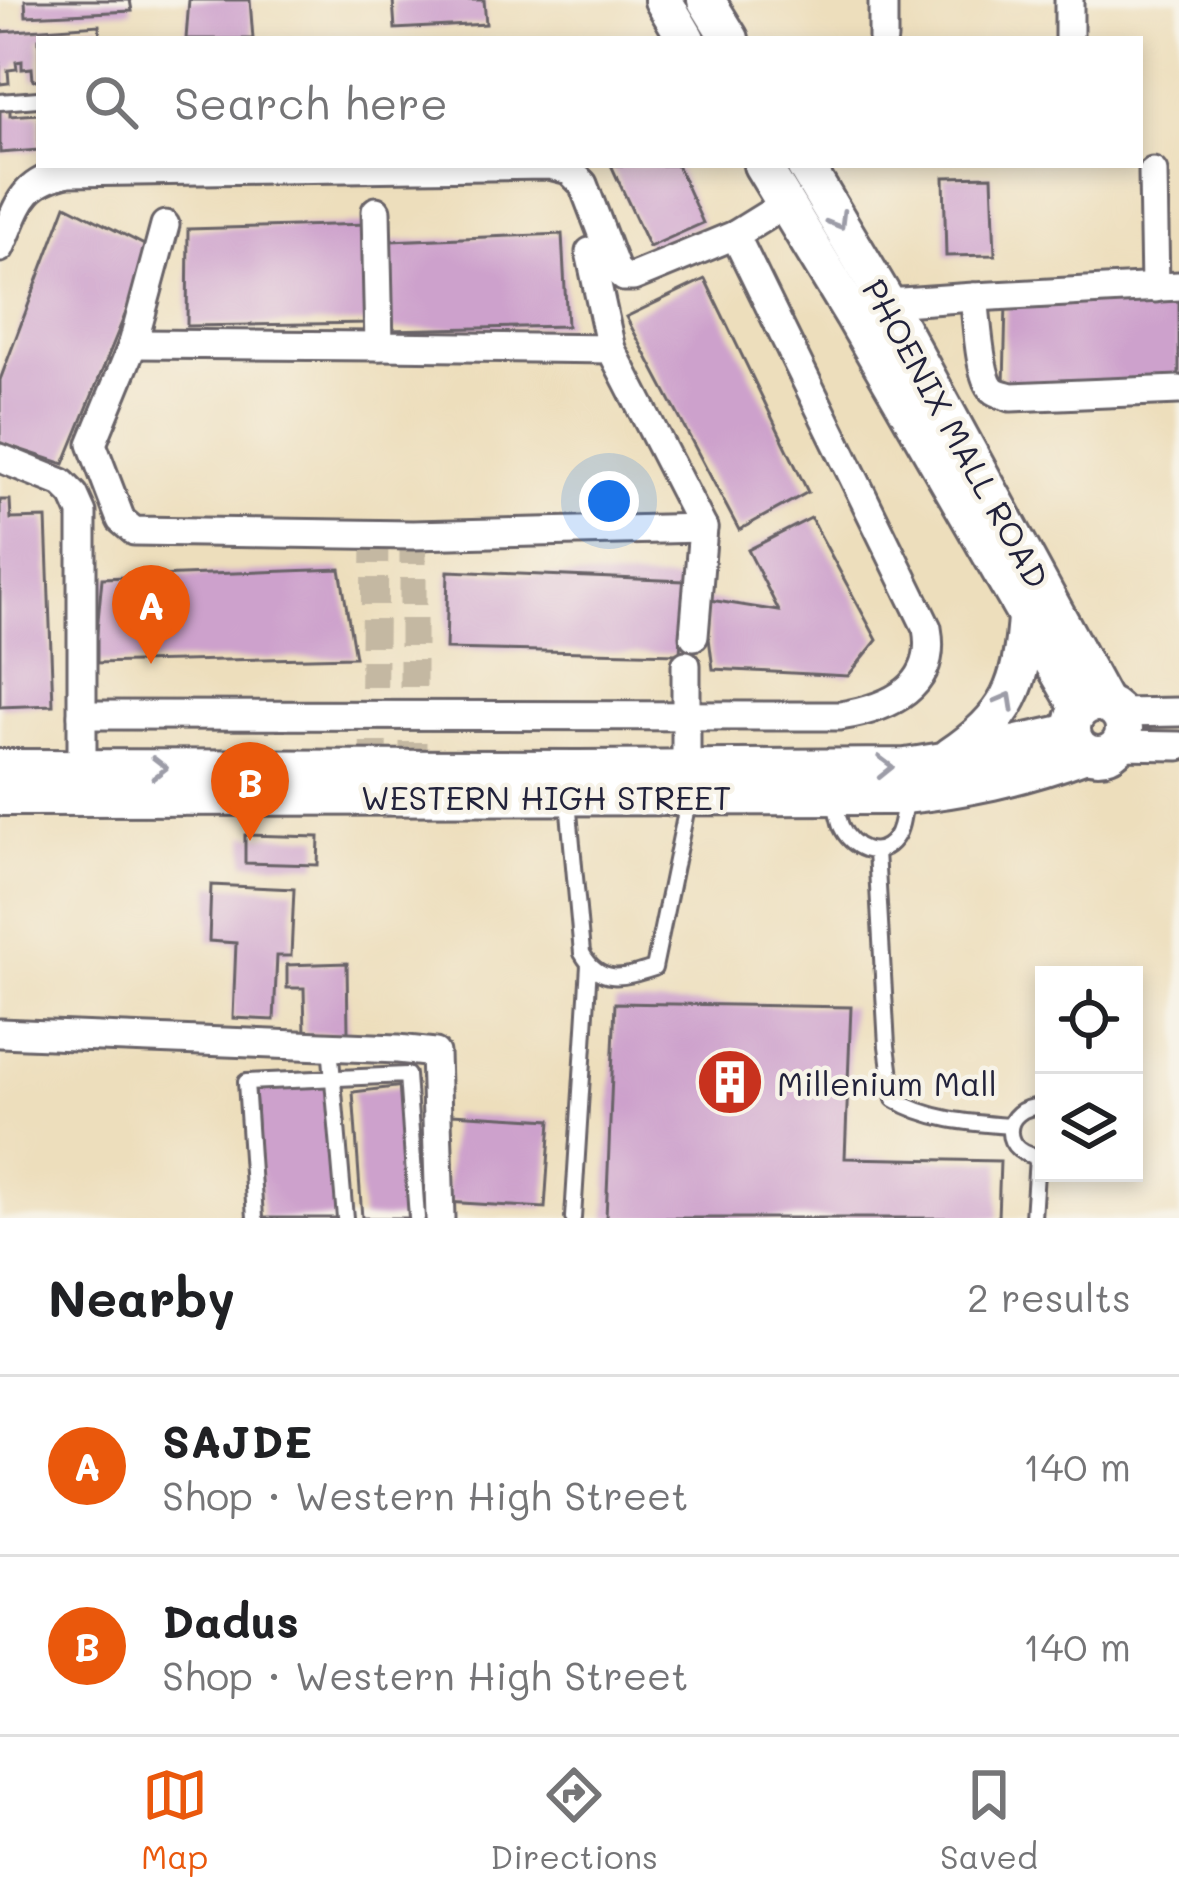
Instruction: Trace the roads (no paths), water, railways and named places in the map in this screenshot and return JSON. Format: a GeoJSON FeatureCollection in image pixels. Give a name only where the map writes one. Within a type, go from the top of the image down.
{"type":"FeatureCollection","features":[{"type":"Feature","properties":{"kind":"street"},"geometry":{"type":"LineString","coordinates":[[663,0],[684,36]]}},
{"type":"Feature","properties":{"kind":"street"},"geometry":{"type":"LineString","coordinates":[[706,0],[728,36]]}},
{"type":"Feature","properties":{"kind":"street"},"geometry":{"type":"LineString","coordinates":[[883,0],[883,36]]}},
{"type":"Feature","properties":{"kind":"street"},"geometry":{"type":"LineString","coordinates":[[1069,0],[1069,36]]}},
{"type":"Feature","properties":{"kind":"street"},"geometry":{"type":"LineString","coordinates":[[0,248],[27,189],[45,177],[68,172],[343,168]]}},
{"type":"Feature","properties":{"kind":"street"},"geometry":{"type":"LineString","coordinates":[[561,168],[583,184],[616,270],[624,277],[735,235],[785,204]]}},
{"type":"Feature","properties":{"kind":"street"},"geometry":{"type":"LineString","coordinates":[[764,168],[785,204],[870,309],[974,297],[1167,287],[1153,172]]}},
{"type":"Feature","properties":{"kind":"street","name":"PHOENIX MALL ROAD"},"geometry":{"type":"LineString","coordinates":[[806,168],[870,309],[1097,726]]}},
{"type":"Feature","properties":{"kind":"street"},"geometry":{"type":"LineString","coordinates":[[376,211],[379,346]]}},
{"type":"Feature","properties":{"kind":"street"},"geometry":{"type":"LineString","coordinates":[[165,225],[133,344],[92,444],[121,520],[134,531],[413,535],[703,528]]}},
{"type":"Feature","properties":{"kind":"street"},"geometry":{"type":"LineString","coordinates":[[82,716],[840,716],[906,695],[920,677],[930,646],[927,628],[735,235]]}},
{"type":"Feature","properties":{"kind":"street"},"geometry":{"type":"LineString","coordinates":[[590,252],[611,349],[703,528],[694,636]]}},
{"type":"Feature","properties":{"kind":"street"},"geometry":{"type":"LineString","coordinates":[[974,297],[986,378],[999,394],[1179,389]]}},
{"type":"Feature","properties":{"kind":"street"},"geometry":{"type":"LineString","coordinates":[[133,344],[611,349]]}},
{"type":"Feature","properties":{"kind":"street"},"geometry":{"type":"LineString","coordinates":[[0,458],[62,483],[82,513],[82,768]]}},
{"type":"Feature","properties":{"kind":"street","name":"PHOENIX MALL ROAD"},"geometry":{"type":"LineString","coordinates":[[966,480],[1026,616],[1097,726]]}},
{"type":"Feature","properties":{"kind":"street"},"geometry":{"type":"LineString","coordinates":[[943,761],[996,719],[1014,688],[1024,657],[1026,616]]}},
{"type":"Feature","properties":{"kind":"street"},"geometry":{"type":"LineString","coordinates":[[686,665],[687,782]]}},
{"type":"Feature","properties":{"kind":"street"},"geometry":{"type":"LineString","coordinates":[[1097,726],[1179,712]]}},
{"type":"Feature","properties":{"kind":"street"},"geometry":{"type":"LineString","coordinates":[[1097,726],[1179,746]]}},
{"type":"Feature","properties":{"kind":"street","name":"WESTERN HIGH STREET"},"geometry":{"type":"LineString","coordinates":[[833,782],[1097,726]]}},
{"type":"Feature","properties":{"kind":"street","name":"WESTERN HIGH STREET"},"geometry":{"type":"LineString","coordinates":[[0,797],[390,783],[687,782],[833,782],[906,795],[1029,774],[1097,726]]}},
{"type":"Feature","properties":{"kind":"street","name":"WESTERN HIGH STREET"},"geometry":{"type":"LineString","coordinates":[[0,767],[390,783],[567,796],[634,783]]}},
{"type":"Feature","properties":{"kind":"street"},"geometry":{"type":"LineString","coordinates":[[0,1033],[435,1053],[440,1218]]}},
{"type":"Feature","properties":{"kind":"lane"},"geometry":{"type":"LineString","coordinates":[[0,102],[36,99]]}},
{"type":"Feature","properties":{"kind":"lane"},"geometry":{"type":"LineString","coordinates":[[567,796],[582,952],[602,975],[627,976],[654,968],[687,782]]}},
{"type":"Feature","properties":{"kind":"lane"},"geometry":{"type":"LineString","coordinates":[[833,782],[843,830],[868,852],[883,849],[895,839],[906,795]]}},
{"type":"Feature","properties":{"kind":"lane"},"geometry":{"type":"LineString","coordinates":[[875,850],[886,1046],[894,1099],[933,1116],[1010,1126]]}},
{"type":"Feature","properties":{"kind":"lane"},"geometry":{"type":"LineString","coordinates":[[573,1218],[589,964]]}},
{"type":"Feature","properties":{"kind":"lane"},"geometry":{"type":"LineString","coordinates":[[330,1046],[345,1218]]}},
{"type":"Feature","properties":{"kind":"lane"},"geometry":{"type":"LineString","coordinates":[[254,1218],[246,1082],[407,1075],[417,1218]]}},
{"type":"Feature","properties":{"kind":"lane"},"geometry":{"type":"LineString","coordinates":[[1035,1107],[1016,1114],[1010,1126],[1011,1140],[1019,1151],[1035,1156]]}},
{"type":"Feature","properties":{"kind":"lane"},"geometry":{"type":"LineString","coordinates":[[1033,1218],[1037,1182]]}},
{"type":"Feature","properties":{"kind":"tunnel"},"geometry":{"type":"LineString","coordinates":[[373,769],[375,534]]}},
{"type":"Feature","properties":{"kind":"tunnel"},"geometry":{"type":"LineString","coordinates":[[413,535],[413,769]]}},
{"type":"Feature","properties":{"kind":"place","name":"SAJDE"},"geometry":{"type":"Point","coordinates":[151,664]}},
{"type":"Feature","properties":{"kind":"place","name":"Dadus"},"geometry":{"type":"Point","coordinates":[250,841]}},
{"type":"Feature","properties":{"kind":"place","name":"Millenium Mall"},"geometry":{"type":"Point","coordinates":[730,1082]}}]}
